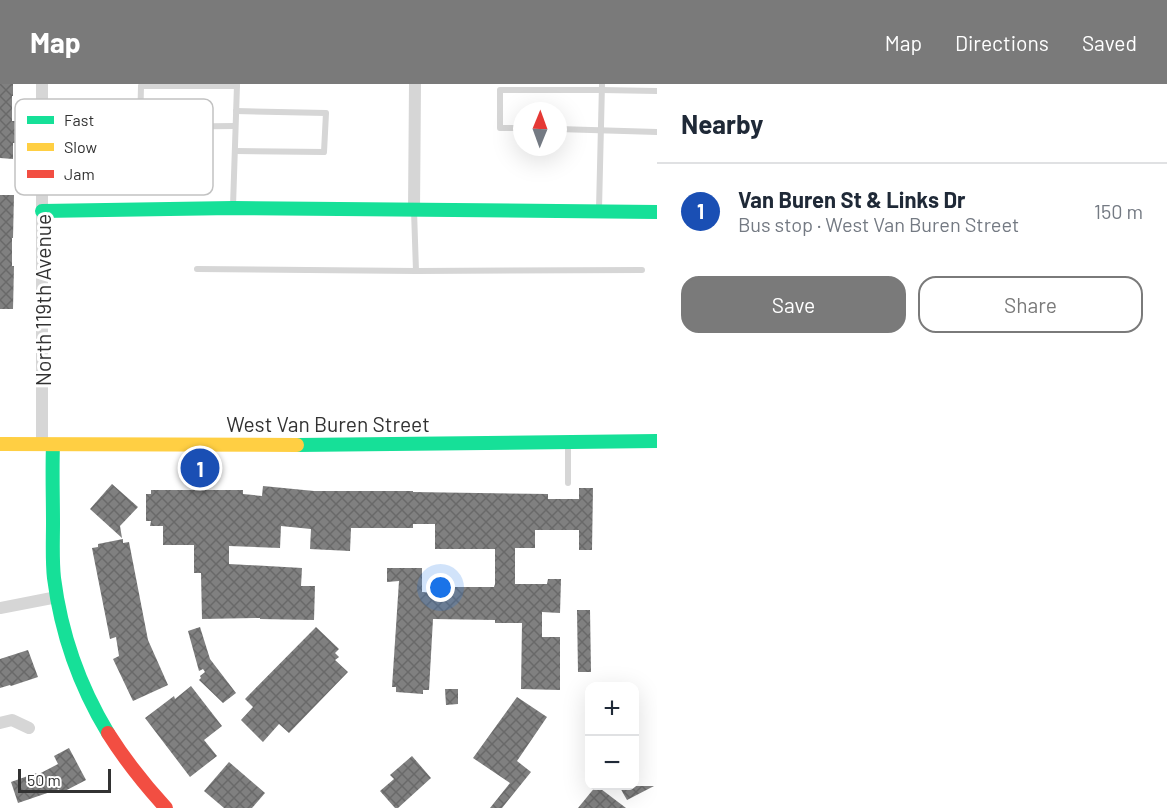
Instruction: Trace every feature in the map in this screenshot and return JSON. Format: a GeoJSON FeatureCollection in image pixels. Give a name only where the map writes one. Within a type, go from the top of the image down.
{"type":"FeatureCollection","features":[{"type":"Feature","properties":{"kind":"street"},"geometry":{"type":"LineString","coordinates":[[414,210],[416,84]]}},
{"type":"Feature","properties":{"kind":"street","name":"North 119th Avenue"},"geometry":{"type":"LineString","coordinates":[[42,195],[48,445]]}},
{"type":"Feature","properties":{"kind":"street"},"geometry":{"type":"LineString","coordinates":[[42,211],[233,208],[657,212]]}},
{"type":"Feature","properties":{"kind":"street","name":"West Van Buren Street"},"geometry":{"type":"LineString","coordinates":[[0,444],[334,445],[657,441]]}},
{"type":"Feature","properties":{"kind":"street"},"geometry":{"type":"LineString","coordinates":[[48,445],[53,559],[57,597],[69,651],[80,679],[112,742],[129,766],[166,808]]}},
{"type":"Feature","properties":{"kind":"street"},"geometry":{"type":"LineString","coordinates":[[0,608],[57,597]]}},
{"type":"Feature","properties":{"kind":"street"},"geometry":{"type":"LineString","coordinates":[[0,723],[12,720],[29,728]]}},
{"type":"Feature","properties":{"kind":"lane"},"geometry":{"type":"LineString","coordinates":[[141,99],[141,86],[237,85],[233,208]]}},
{"type":"Feature","properties":{"kind":"lane"},"geometry":{"type":"LineString","coordinates":[[599,212],[602,87]]}},
{"type":"Feature","properties":{"kind":"lane"},"geometry":{"type":"LineString","coordinates":[[513,128],[500,128],[500,90],[602,87],[657,91]]}},
{"type":"Feature","properties":{"kind":"lane"},"geometry":{"type":"LineString","coordinates":[[235,151],[324,152],[326,113],[236,111]]}},
{"type":"Feature","properties":{"kind":"lane"},"geometry":{"type":"LineString","coordinates":[[213,126],[235,126]]}},
{"type":"Feature","properties":{"kind":"lane"},"geometry":{"type":"LineString","coordinates":[[567,129],[657,132]]}},
{"type":"Feature","properties":{"kind":"lane"},"geometry":{"type":"LineString","coordinates":[[414,210],[416,271]]}},
{"type":"Feature","properties":{"kind":"lane"},"geometry":{"type":"LineString","coordinates":[[196,269],[642,270]]}},
{"type":"Feature","properties":{"kind":"lane"},"geometry":{"type":"LineString","coordinates":[[568,442],[568,483]]}},
{"type":"Feature","properties":{"kind":"building"},"geometry":{"type":"Polygon","coordinates":[[[0,84],[13,84],[12,121],[15,121],[15,143],[13,143],[13,159],[0,158],[0,84]]]}},
{"type":"Feature","properties":{"kind":"building"},"geometry":{"type":"Polygon","coordinates":[[[0,195],[14,195],[13,309],[0,309],[0,195]]]}},
{"type":"Feature","properties":{"kind":"building"},"geometry":{"type":"Polygon","coordinates":[[[112,484],[138,507],[120,526],[122,538],[90,509],[112,484]]]}},
{"type":"Feature","properties":{"kind":"building"},"geometry":{"type":"Polygon","coordinates":[[[263,486],[314,491],[548,494],[548,499],[579,499],[579,488],[593,488],[592,550],[579,550],[579,530],[535,530],[535,548],[515,548],[515,584],[547,584],[548,579],[561,579],[560,613],[542,612],[542,637],[560,637],[560,690],[521,689],[522,623],[495,623],[495,620],[433,619],[429,690],[423,690],[423,694],[396,692],[396,687],[392,687],[399,581],[387,582],[387,568],[422,568],[422,592],[447,594],[447,587],[494,587],[495,584],[495,549],[435,549],[435,524],[413,524],[413,528],[351,528],[350,551],[310,549],[311,529],[281,526],[280,548],[229,546],[229,564],[302,568],[301,586],[315,586],[314,620],[202,619],[201,573],[194,573],[194,545],[163,545],[163,526],[150,526],[151,521],[146,521],[146,494],[151,494],[151,490],[243,490],[243,494],[262,496],[263,486]]]}},
{"type":"Feature","properties":{"kind":"building"},"geometry":{"type":"Polygon","coordinates":[[[123,539],[123,543],[129,542],[148,640],[168,685],[133,701],[113,659],[119,656],[116,637],[110,639],[92,548],[98,547],[98,544],[123,539]]]}},
{"type":"Feature","properties":{"kind":"building"},"geometry":{"type":"Polygon","coordinates":[[[577,610],[590,610],[591,672],[578,672],[577,610]]]}},
{"type":"Feature","properties":{"kind":"building"},"geometry":{"type":"Polygon","coordinates":[[[200,627],[210,659],[236,693],[223,703],[199,680],[205,672],[203,669],[199,671],[188,631],[200,627]]]}},
{"type":"Feature","properties":{"kind":"building"},"geometry":{"type":"Polygon","coordinates":[[[316,627],[339,649],[335,653],[339,657],[335,660],[348,672],[289,733],[279,724],[263,742],[241,720],[253,707],[245,699],[316,627]]]}},
{"type":"Feature","properties":{"kind":"building"},"geometry":{"type":"Polygon","coordinates":[[[28,650],[38,677],[0,688],[0,659],[28,650]]]}},
{"type":"Feature","properties":{"kind":"building"},"geometry":{"type":"Polygon","coordinates":[[[191,686],[222,726],[204,740],[217,756],[190,777],[145,718],[191,686]]]}},
{"type":"Feature","properties":{"kind":"building"},"geometry":{"type":"Polygon","coordinates":[[[445,689],[458,689],[458,704],[446,705],[445,689]]]}},
{"type":"Feature","properties":{"kind":"building"},"geometry":{"type":"Polygon","coordinates":[[[517,697],[547,717],[517,761],[531,772],[502,808],[490,808],[510,783],[473,758],[517,697]]]}},
{"type":"Feature","properties":{"kind":"building"},"geometry":{"type":"Polygon","coordinates":[[[69,748],[86,780],[61,793],[59,789],[18,803],[11,782],[36,773],[37,775],[58,764],[54,756],[69,748]]]}},
{"type":"Feature","properties":{"kind":"building"},"geometry":{"type":"Polygon","coordinates":[[[412,756],[431,778],[398,808],[395,808],[380,791],[394,779],[390,775],[412,756]]]}},
{"type":"Feature","properties":{"kind":"building"},"geometry":{"type":"Polygon","coordinates":[[[229,762],[265,793],[252,808],[224,808],[204,791],[229,762]]]}},
{"type":"Feature","properties":{"kind":"building"},"geometry":{"type":"Polygon","coordinates":[[[639,786],[654,786],[627,800],[621,790],[639,790],[639,786]]]}},
{"type":"Feature","properties":{"kind":"building"},"geometry":{"type":"Polygon","coordinates":[[[593,790],[602,790],[626,808],[578,808],[593,790]]]}},
{"type":"Feature","properties":{"kind":"traffic: fast"},"geometry":{"type":"LineString","coordinates":[[42,211],[233,208],[657,212]]}},
{"type":"Feature","properties":{"kind":"traffic: fast"},"geometry":{"type":"LineString","coordinates":[[297,445],[657,441]]}},
{"type":"Feature","properties":{"kind":"traffic: fast"},"geometry":{"type":"LineString","coordinates":[[53,445],[53,557],[61,619],[80,677],[108,733]]}},
{"type":"Feature","properties":{"kind":"traffic: slow"},"geometry":{"type":"LineString","coordinates":[[0,444],[297,445]]}},
{"type":"Feature","properties":{"kind":"traffic: jam"},"geometry":{"type":"LineString","coordinates":[[108,733],[135,772],[166,808]]}},
{"type":"Feature","properties":{"kind":"place","name":"Van Buren St & Links Dr"},"geometry":{"type":"Point","coordinates":[200,468]}}]}
